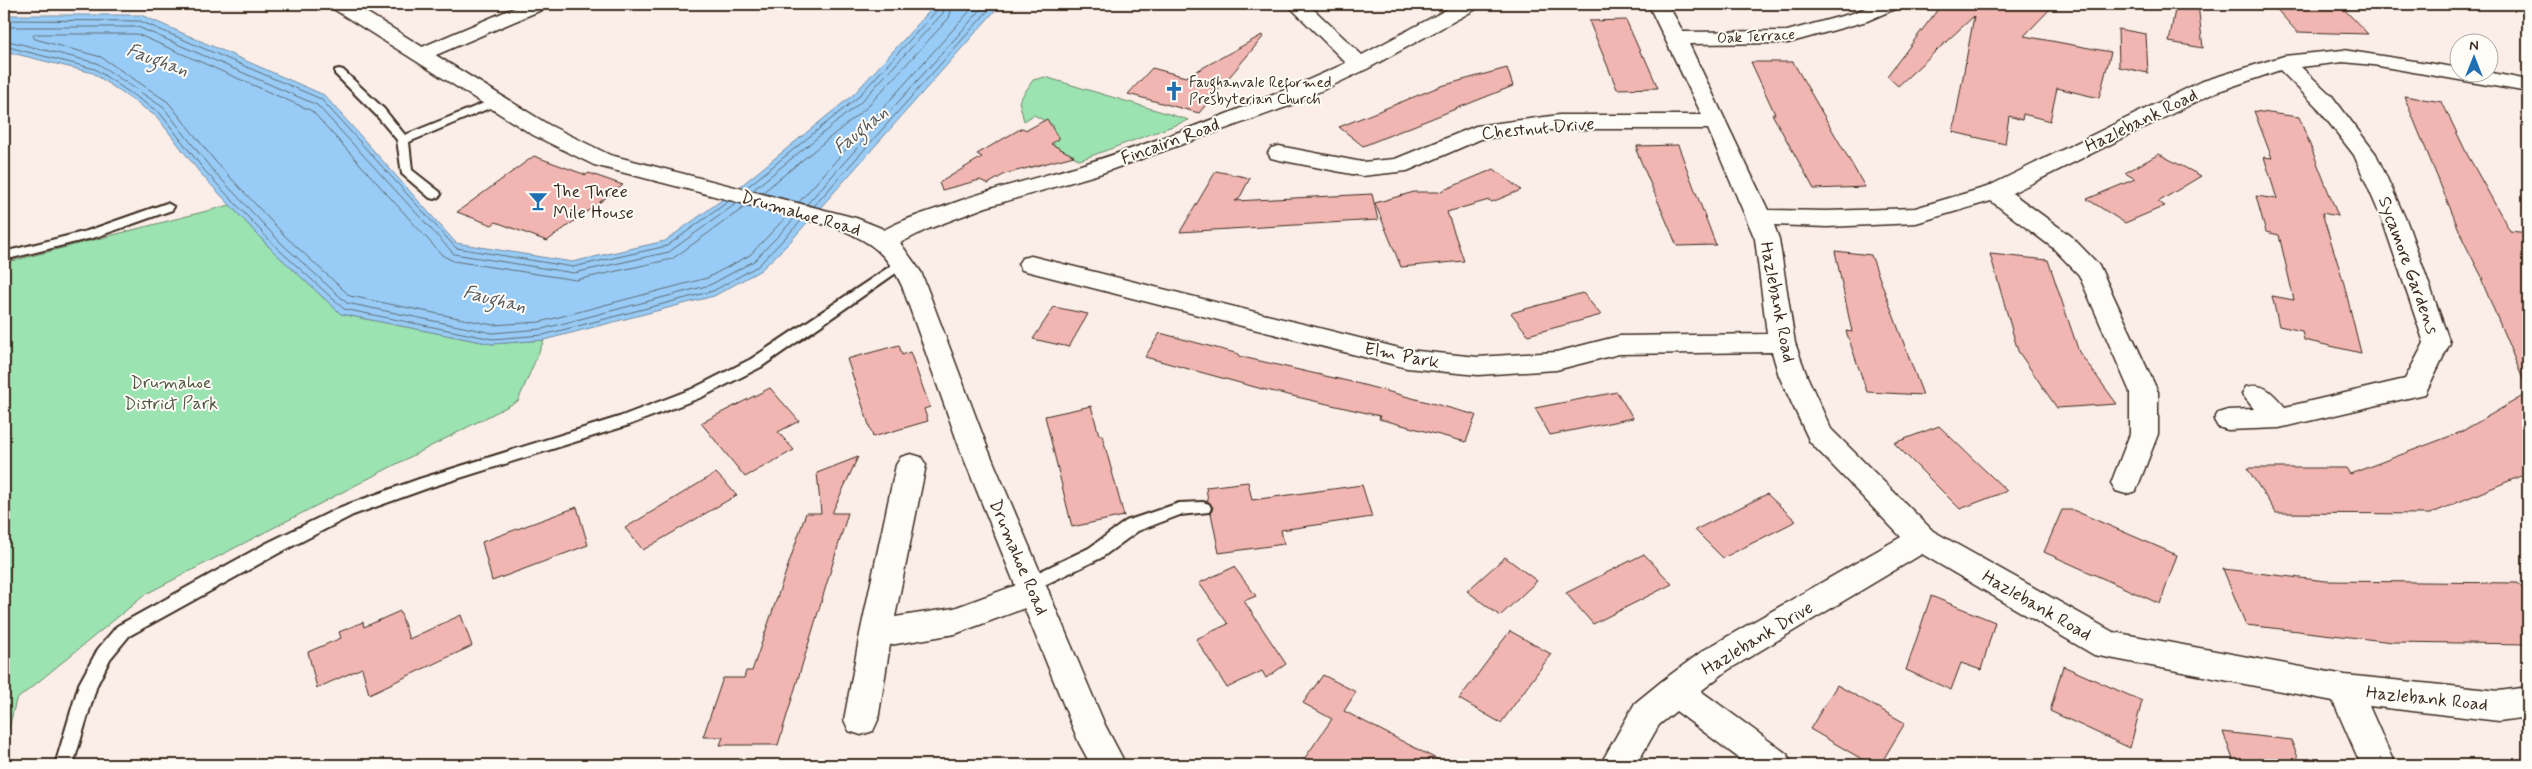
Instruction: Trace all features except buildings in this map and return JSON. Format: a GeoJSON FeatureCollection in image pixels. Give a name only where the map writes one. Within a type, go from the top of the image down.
{"type":"FeatureCollection","features":[{"type":"Feature","properties":{"kind":"street","name":"Drumahoe Road"},"geometry":{"type":"LineString","coordinates":[[340,4],[541,130],[602,160],[847,223],[894,250],[1091,732],[1109,765]]}},
{"type":"Feature","properties":{"kind":"street"},"geometry":{"type":"LineString","coordinates":[[422,54],[539,4]]}},
{"type":"Feature","properties":{"kind":"street"},"geometry":{"type":"LineString","coordinates":[[1297,4],[1360,64]]}},
{"type":"Feature","properties":{"kind":"street","name":"Fincairn Road"},"geometry":{"type":"LineString","coordinates":[[894,250],[919,224],[978,202],[1092,169],[1281,101],[1360,64],[1471,4]]}},
{"type":"Feature","properties":{"kind":"street","name":"Hazlebank Road"},"geometry":{"type":"LineString","coordinates":[[1658,4],[1677,38],[1759,217],[1767,239],[1782,343],[1793,376],[1820,434],[1922,539],[2106,645],[2345,689],[2499,706],[2528,702]]}},
{"type":"Feature","properties":{"kind":"street","name":"Oak Terrace"},"geometry":{"type":"LineString","coordinates":[[1677,38],[1788,37],[1860,18],[1890,4]]}},
{"type":"Feature","properties":{"kind":"street","name":"Hazlebank Road"},"geometry":{"type":"LineString","coordinates":[[1759,217],[1828,219],[1916,215],[1995,192],[2208,87],[2284,62],[2343,56],[2528,86]]}},
{"type":"Feature","properties":{"kind":"street","name":"Sycamore Gardens"},"geometry":{"type":"LineString","coordinates":[[2228,420],[2279,418],[2415,387],[2438,343],[2395,222],[2365,154],[2324,101],[2284,62]]}},
{"type":"Feature","properties":{"kind":"street","name":"Chestnut Drive"},"geometry":{"type":"LineString","coordinates":[[1278,153],[1362,169],[1399,166],[1476,133],[1559,122],[1716,122]]}},
{"type":"Feature","properties":{"kind":"street"},"geometry":{"type":"LineString","coordinates":[[1995,192],[2062,242],[2090,271],[2144,392],[2144,434],[2126,483]]}},
{"type":"Feature","properties":{"kind":"street","name":"Elm Park"},"geometry":{"type":"LineString","coordinates":[[1031,264],[1407,359],[1478,366],[1556,361],[1619,345],[1782,343]]}},
{"type":"Feature","properties":{"kind":"street"},"geometry":{"type":"LineString","coordinates":[[2256,394],[2279,418]]}},
{"type":"Feature","properties":{"kind":"street"},"geometry":{"type":"LineString","coordinates":[[861,720],[876,634],[911,465]]}},
{"type":"Feature","properties":{"kind":"street","name":"Hazlebank Drive"},"geometry":{"type":"LineString","coordinates":[[1617,765],[1647,714],[1674,691],[1716,660],[1922,539]]}},
{"type":"Feature","properties":{"kind":"street"},"geometry":{"type":"LineString","coordinates":[[876,634],[955,621],[1032,588]]}},
{"type":"Feature","properties":{"kind":"street"},"geometry":{"type":"LineString","coordinates":[[2345,689],[2378,765]]}},
{"type":"Feature","properties":{"kind":"street"},"geometry":{"type":"LineString","coordinates":[[1674,691],[1775,765]]}},
{"type":"Feature","properties":{"kind":"lane"},"geometry":{"type":"LineString","coordinates":[[339,72],[380,112],[403,140],[406,171],[435,195]]}},
{"type":"Feature","properties":{"kind":"lane"},"geometry":{"type":"LineString","coordinates":[[403,140],[498,102]]}},
{"type":"Feature","properties":{"kind":"lane"},"geometry":{"type":"LineString","coordinates":[[4,256],[91,234],[167,207]]}},
{"type":"Feature","properties":{"kind":"lane"},"geometry":{"type":"LineString","coordinates":[[64,765],[88,684],[104,654],[123,631],[274,548],[347,511],[425,483],[624,421],[697,393],[756,363],[834,312],[894,250]]}},
{"type":"Feature","properties":{"kind":"lane"},"geometry":{"type":"LineString","coordinates":[[1032,588],[1095,553],[1132,526],[1179,509],[1203,508]]}},
{"type":"Feature","properties":{"kind":"green space"},"geometry":{"type":"Polygon","coordinates":[[[1045,77],[1189,120],[1080,160],[1038,137],[1054,126],[1034,115],[1024,121],[1019,101],[1033,80],[1045,77]]]}},
{"type":"Feature","properties":{"kind":"green space","name":"Drumahoe District Park"},"geometry":{"type":"Polygon","coordinates":[[[230,205],[273,251],[341,314],[492,344],[544,340],[518,401],[146,594],[16,700],[4,748],[4,263],[230,205]]]}},
{"type":"Feature","properties":{"kind":"water","name":"Faughan"},"geometry":{"type":"Polygon","coordinates":[[[936,4],[1001,4],[789,243],[761,270],[714,296],[544,340],[492,344],[341,314],[273,251],[200,173],[157,117],[93,73],[4,51],[4,15],[141,15],[324,95],[456,243],[572,262],[665,241],[737,189],[854,94],[936,4]]]}},
{"type":"Feature","properties":{"kind":"place","name":"Faughanvale Reformed Presbyterian Church"},"geometry":{"type":"Point","coordinates":[1174,91]}},
{"type":"Feature","properties":{"kind":"place","name":"The Three Mile House"},"geometry":{"type":"Point","coordinates":[538,201]}}]}
